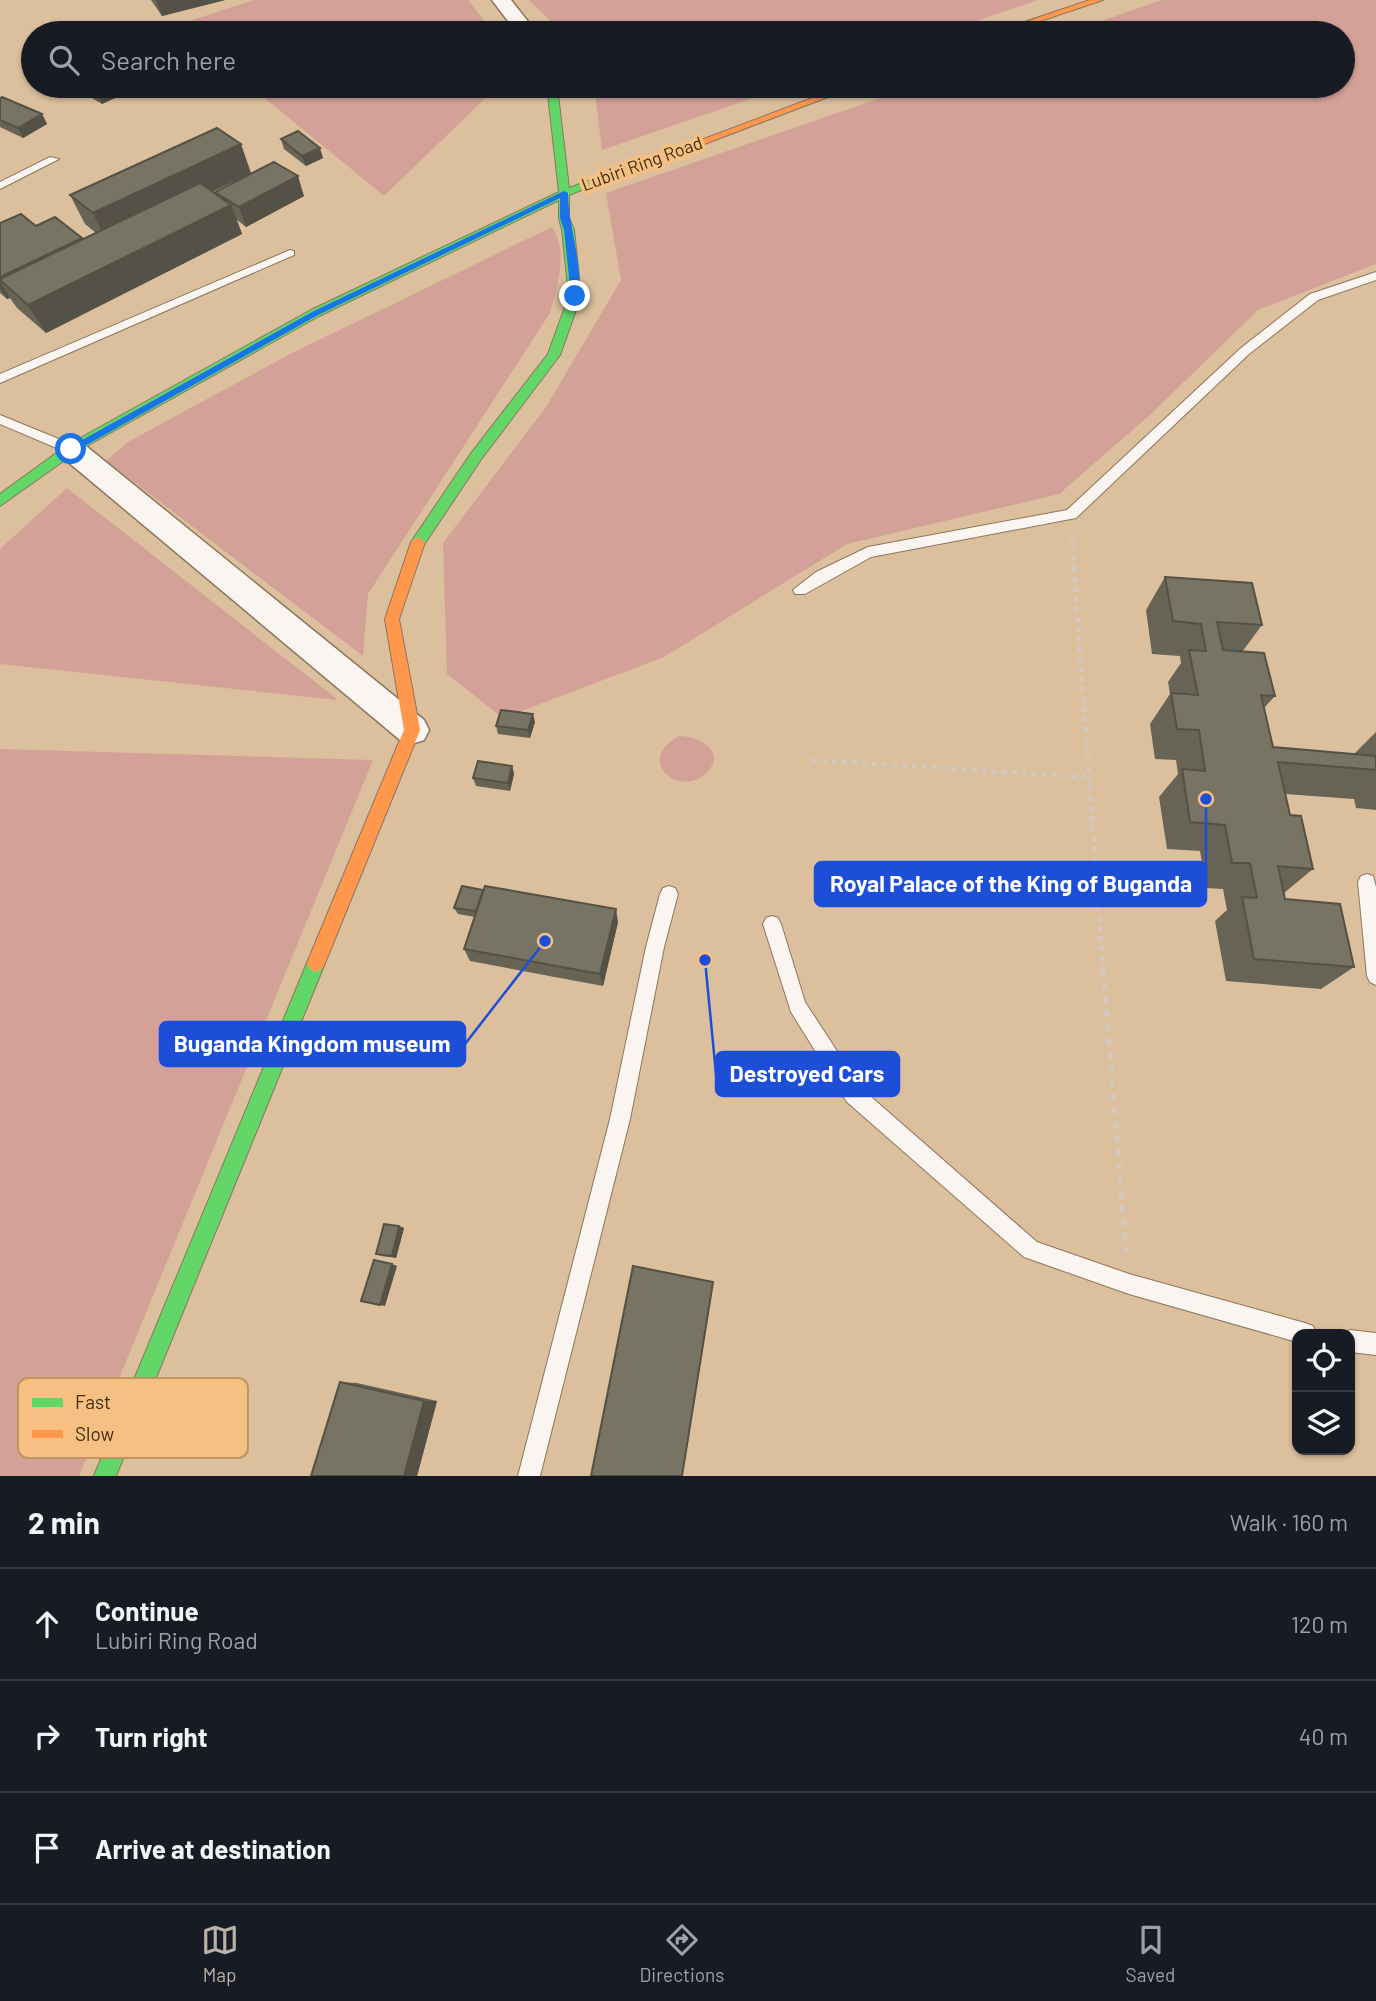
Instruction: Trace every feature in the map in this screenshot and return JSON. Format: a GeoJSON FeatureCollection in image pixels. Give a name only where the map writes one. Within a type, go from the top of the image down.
{"type":"FeatureCollection","features":[{"type":"Feature","properties":{"kind":"street"},"geometry":{"type":"LineString","coordinates":[[501,0],[518,21]]}},
{"type":"Feature","properties":{"kind":"street"},"geometry":{"type":"LineString","coordinates":[[1034,21],[1099,0]]}},
{"type":"Feature","properties":{"kind":"street"},"geometry":{"type":"LineString","coordinates":[[145,1378],[412,730],[392,619],[418,544],[477,454],[554,355],[575,296],[568,230],[564,218],[564,193],[553,98]]}},
{"type":"Feature","properties":{"kind":"street","name":"Lubiri Ring Road"},"geometry":{"type":"LineString","coordinates":[[0,501],[71,449],[315,313],[564,193],[820,98]]}},
{"type":"Feature","properties":{"kind":"street"},"geometry":{"type":"LineString","coordinates":[[71,449],[412,730]]}},
{"type":"Feature","properties":{"kind":"street"},"geometry":{"type":"LineString","coordinates":[[105,1476],[112,1458]]}},
{"type":"Feature","properties":{"kind":"lane"},"geometry":{"type":"LineString","coordinates":[[0,186],[54,159]]}},
{"type":"Feature","properties":{"kind":"lane"},"geometry":{"type":"LineString","coordinates":[[0,379],[290,253]]}},
{"type":"Feature","properties":{"kind":"lane"},"geometry":{"type":"LineString","coordinates":[[800,590],[868,552],[1071,514],[1245,351],[1314,297],[1376,276]]}},
{"type":"Feature","properties":{"kind":"lane"},"geometry":{"type":"LineString","coordinates":[[0,419],[71,449]]}},
{"type":"Feature","properties":{"kind":"lane"},"geometry":{"type":"LineString","coordinates":[[1367,883],[1376,976]]}},
{"type":"Feature","properties":{"kind":"lane"},"geometry":{"type":"LineString","coordinates":[[529,1476],[620,1119],[655,947],[669,894]]}},
{"type":"Feature","properties":{"kind":"lane"},"geometry":{"type":"LineString","coordinates":[[772,923],[797,1006],[854,1095],[1031,1250],[1129,1284],[1292,1330]]}},
{"type":"Feature","properties":{"kind":"lane"},"geometry":{"type":"LineString","coordinates":[[1355,1342],[1376,1344]]}},
{"type":"Feature","properties":{"kind":"path"},"geometry":{"type":"LineString","coordinates":[[1071,514],[1087,777],[1129,1284]]}},
{"type":"Feature","properties":{"kind":"path"},"geometry":{"type":"LineString","coordinates":[[812,760],[1087,777]]}},
{"type":"Feature","properties":{"kind":"shaded area"},"geometry":{"type":"Polygon","coordinates":[[[254,0],[468,0],[485,21],[189,21],[254,0]]]}},
{"type":"Feature","properties":{"kind":"shaded area"},"geometry":{"type":"Polygon","coordinates":[[[529,0],[1038,0],[976,21],[551,21],[529,0]]]}},
{"type":"Feature","properties":{"kind":"shaded area"},"geometry":{"type":"Polygon","coordinates":[[[1162,0],[1376,0],[1376,264],[1258,310],[1151,414],[1059,494],[847,544],[664,657],[503,718],[447,674],[443,543],[546,407],[621,280],[606,193],[880,98],[1355,98],[1355,21],[1101,21],[1162,0]]]}},
{"type":"Feature","properties":{"kind":"shaded area"},"geometry":{"type":"Polygon","coordinates":[[[265,98],[486,98],[384,196],[265,98]]]}},
{"type":"Feature","properties":{"kind":"shaded area"},"geometry":{"type":"Polygon","coordinates":[[[596,98],[753,98],[602,150],[596,98]]]}},
{"type":"Feature","properties":{"kind":"shaded area"},"geometry":{"type":"Polygon","coordinates":[[[552,227],[560,247],[561,258],[550,313],[368,594],[363,656],[106,461],[128,442],[288,355],[552,227]]]}},
{"type":"Feature","properties":{"kind":"shaded area"},"geometry":{"type":"Polygon","coordinates":[[[67,488],[337,700],[0,664],[0,549],[67,488]]]}},
{"type":"Feature","properties":{"kind":"shaded area"},"geometry":{"type":"Polygon","coordinates":[[[679,736],[701,742],[712,751],[713,763],[698,779],[686,782],[675,780],[666,774],[661,766],[660,756],[666,746],[679,736]]]}},
{"type":"Feature","properties":{"kind":"shaded area"},"geometry":{"type":"Polygon","coordinates":[[[0,749],[373,760],[119,1378],[18,1378],[18,1458],[86,1458],[79,1476],[0,1476],[0,749]]]}},
{"type":"Feature","properties":{"kind":"building"},"geometry":{"type":"Polygon","coordinates":[[[2,97],[42,114],[18,128],[0,120],[2,97]]]}},
{"type":"Feature","properties":{"kind":"building"},"geometry":{"type":"Polygon","coordinates":[[[217,128],[241,144],[93,213],[70,195],[217,128]]]}},
{"type":"Feature","properties":{"kind":"building"},"geometry":{"type":"Polygon","coordinates":[[[298,131],[320,148],[302,156],[281,139],[298,131]]]}},
{"type":"Feature","properties":{"kind":"building"},"geometry":{"type":"Polygon","coordinates":[[[274,162],[298,176],[239,207],[215,192],[274,162]]]}},
{"type":"Feature","properties":{"kind":"building"},"geometry":{"type":"Polygon","coordinates":[[[200,183],[231,205],[28,305],[0,280],[0,279],[200,183]]]}},
{"type":"Feature","properties":{"kind":"building"},"geometry":{"type":"Polygon","coordinates":[[[21,214],[36,226],[55,217],[82,238],[0,277],[0,223],[21,214]]]}},
{"type":"Feature","properties":{"kind":"building"},"geometry":{"type":"Polygon","coordinates":[[[1165,577],[1252,583],[1262,625],[1217,622],[1223,650],[1264,653],[1275,696],[1261,695],[1273,747],[1376,756],[1376,770],[1278,762],[1290,815],[1301,816],[1313,869],[1278,866],[1285,899],[1340,904],[1354,967],[1254,959],[1242,897],[1257,898],[1250,863],[1232,863],[1225,825],[1190,822],[1182,769],[1205,771],[1199,730],[1177,729],[1171,693],[1198,695],[1189,650],[1206,651],[1201,624],[1173,621],[1165,577]]]}},
{"type":"Feature","properties":{"kind":"building"},"geometry":{"type":"Polygon","coordinates":[[[501,710],[533,714],[528,730],[496,726],[501,710]]]}},
{"type":"Feature","properties":{"kind":"building"},"geometry":{"type":"Polygon","coordinates":[[[478,761],[512,766],[508,783],[473,778],[478,761]]]}},
{"type":"Feature","properties":{"kind":"building"},"geometry":{"type":"Polygon","coordinates":[[[462,886],[483,890],[476,911],[454,908],[462,886]]]}},
{"type":"Feature","properties":{"kind":"building"},"geometry":{"type":"Polygon","coordinates":[[[485,886],[616,909],[600,974],[464,949],[485,886]]]}},
{"type":"Feature","properties":{"kind":"building"},"geometry":{"type":"Polygon","coordinates":[[[384,1224],[399,1226],[392,1256],[376,1254],[384,1224]]]}},
{"type":"Feature","properties":{"kind":"building"},"geometry":{"type":"Polygon","coordinates":[[[374,1260],[392,1264],[380,1305],[361,1301],[374,1260]]]}},
{"type":"Feature","properties":{"kind":"building"},"geometry":{"type":"Polygon","coordinates":[[[633,1266],[713,1282],[682,1476],[591,1476],[633,1266]]]}},
{"type":"Feature","properties":{"kind":"building"},"geometry":{"type":"Polygon","coordinates":[[[340,1382],[424,1401],[404,1476],[311,1476],[340,1382]]]}},
{"type":"Feature","properties":{"kind":"traffic: fast"},"geometry":{"type":"LineString","coordinates":[[418,542],[477,455],[554,355],[575,296],[568,230],[564,218],[564,193],[553,98]]}},
{"type":"Feature","properties":{"kind":"traffic: fast"},"geometry":{"type":"LineString","coordinates":[[0,501],[71,449],[315,313],[564,193],[624,171]]}},
{"type":"Feature","properties":{"kind":"traffic: fast"},"geometry":{"type":"LineString","coordinates":[[145,1378],[316,963]]}},
{"type":"Feature","properties":{"kind":"traffic: fast"},"geometry":{"type":"LineString","coordinates":[[105,1476],[112,1458]]}},
{"type":"Feature","properties":{"kind":"traffic: slow"},"geometry":{"type":"LineString","coordinates":[[1034,21],[1099,0]]}},
{"type":"Feature","properties":{"kind":"traffic: slow"},"geometry":{"type":"LineString","coordinates":[[624,171],[820,98]]}},
{"type":"Feature","properties":{"kind":"traffic: slow"},"geometry":{"type":"LineString","coordinates":[[316,963],[412,730],[392,619],[418,542]]}},
{"type":"Feature","properties":{"kind":"place","name":"Royal Palace of the King of Buganda"},"geometry":{"type":"Point","coordinates":[1206,799]}},
{"type":"Feature","properties":{"kind":"place","name":"Buganda Kingdom museum"},"geometry":{"type":"Point","coordinates":[545,941]}},
{"type":"Feature","properties":{"kind":"place","name":"Destroyed Cars"},"geometry":{"type":"Point","coordinates":[705,960]}},
{"type":"Feature","properties":{"kind":"route"},"geometry":{"type":"LineString","coordinates":[[71,449],[315,313],[564,193],[564,218],[568,230],[575,296]]}}]}
